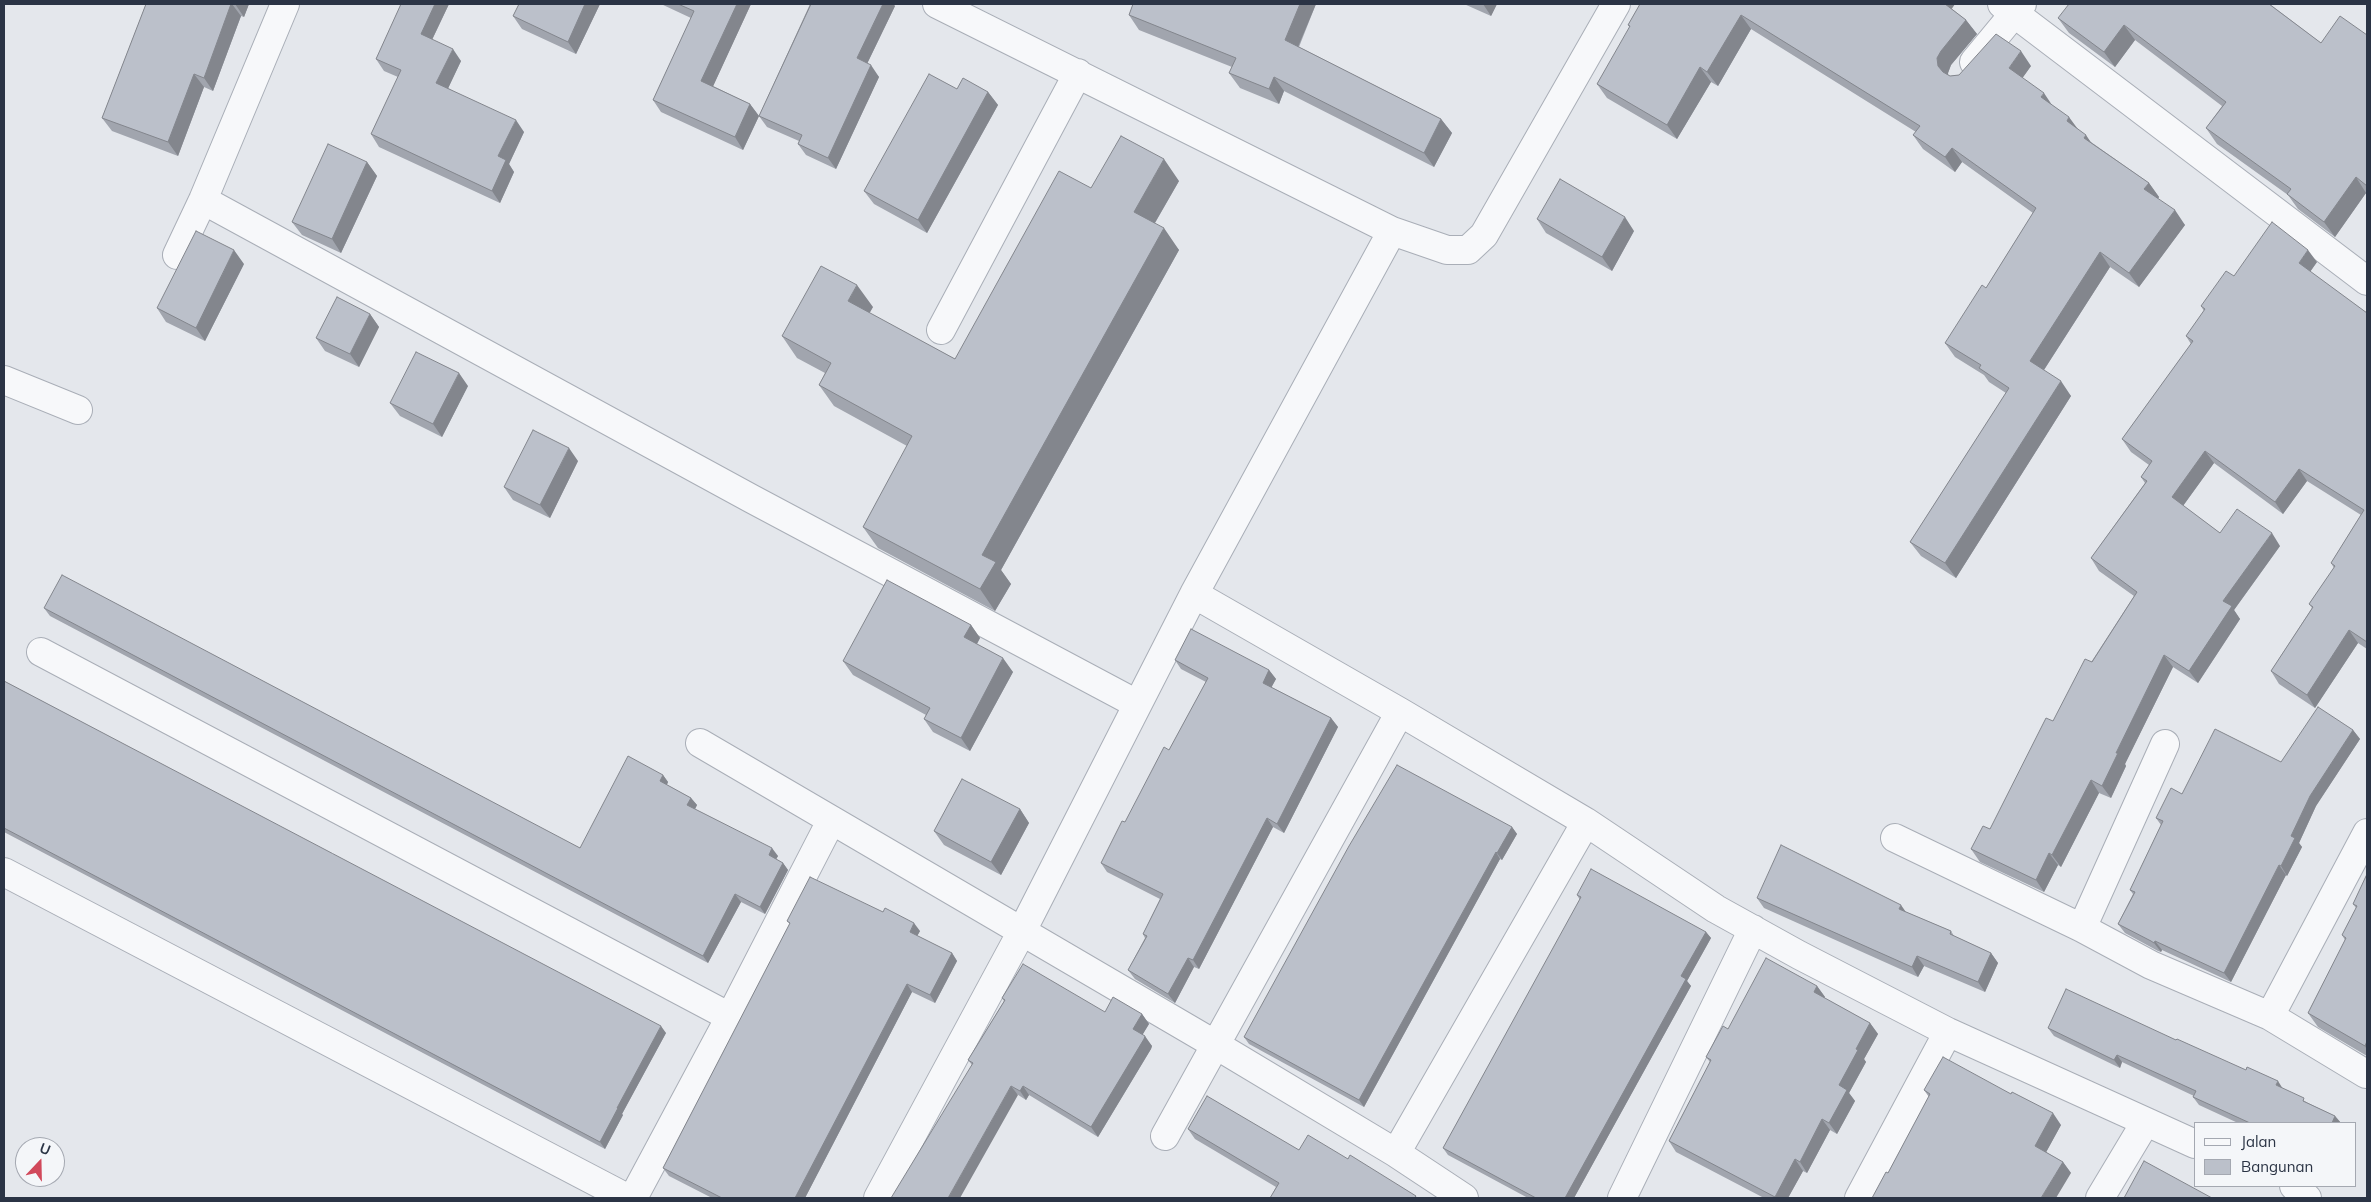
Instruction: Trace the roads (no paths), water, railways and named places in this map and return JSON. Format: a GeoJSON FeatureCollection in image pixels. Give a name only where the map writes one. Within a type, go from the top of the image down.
{"type":"FeatureCollection","features":[{"type":"Feature","properties":{"kind":"street"},"geometry":{"type":"LineString","coordinates":[[176,255],[203,200],[285,4]]}},
{"type":"Feature","properties":{"kind":"street"},"geometry":{"type":"LineString","coordinates":[[937,4],[1392,231],[1447,250],[1468,250],[1484,234],[1616,4]]}},
{"type":"Feature","properties":{"kind":"street"},"geometry":{"type":"LineString","coordinates":[[1963,75],[2013,7],[2367,281]]}},
{"type":"Feature","properties":{"kind":"street"},"geometry":{"type":"LineString","coordinates":[[940,330],[1078,73]]}},
{"type":"Feature","properties":{"kind":"street"},"geometry":{"type":"LineString","coordinates":[[203,200],[752,499],[1137,704]]}},
{"type":"Feature","properties":{"kind":"street"},"geometry":{"type":"LineString","coordinates":[[878,1198],[1021,933],[1194,594],[1392,231]]}},
{"type":"Feature","properties":{"kind":"street"},"geometry":{"type":"LineString","coordinates":[[4,380],[78,410]]}},
{"type":"Feature","properties":{"kind":"street"},"geometry":{"type":"LineString","coordinates":[[1194,594],[1400,712],[1586,822],[1716,909],[1798,955],[1948,1032],[2144,1123],[2194,1144]]}},
{"type":"Feature","properties":{"kind":"street"},"geometry":{"type":"LineString","coordinates":[[41,652],[730,1016]]}},
{"type":"Feature","properties":{"kind":"street"},"geometry":{"type":"LineString","coordinates":[[1165,1136],[1400,712]]}},
{"type":"Feature","properties":{"kind":"street"},"geometry":{"type":"LineString","coordinates":[[700,743],[1021,933],[1216,1045],[1396,1153],[1464,1198]]}},
{"type":"Feature","properties":{"kind":"street"},"geometry":{"type":"LineString","coordinates":[[2082,928],[2164,744]]}},
{"type":"Feature","properties":{"kind":"street"},"geometry":{"type":"LineString","coordinates":[[633,1198],[831,821]]}},
{"type":"Feature","properties":{"kind":"street"},"geometry":{"type":"LineString","coordinates":[[1396,1153],[1586,822]]}},
{"type":"Feature","properties":{"kind":"street"},"geometry":{"type":"LineString","coordinates":[[2270,1016],[2367,832]]}},
{"type":"Feature","properties":{"kind":"street"},"geometry":{"type":"LineString","coordinates":[[1895,838],[2082,928],[2150,965],[2270,1016],[2366,1074]]}},
{"type":"Feature","properties":{"kind":"street"},"geometry":{"type":"LineString","coordinates":[[4,872],[627,1198]]}},
{"type":"Feature","properties":{"kind":"street"},"geometry":{"type":"LineString","coordinates":[[1622,1198],[1753,929]]}},
{"type":"Feature","properties":{"kind":"street"},"geometry":{"type":"LineString","coordinates":[[1859,1198],[1948,1032]]}},
{"type":"Feature","properties":{"kind":"street"},"geometry":{"type":"LineString","coordinates":[[2100,1198],[2144,1123]]}},
{"type":"Feature","properties":{"kind":"street"},"geometry":{"type":"LineString","coordinates":[[2295,1187],[2307,1198]]}}]}
